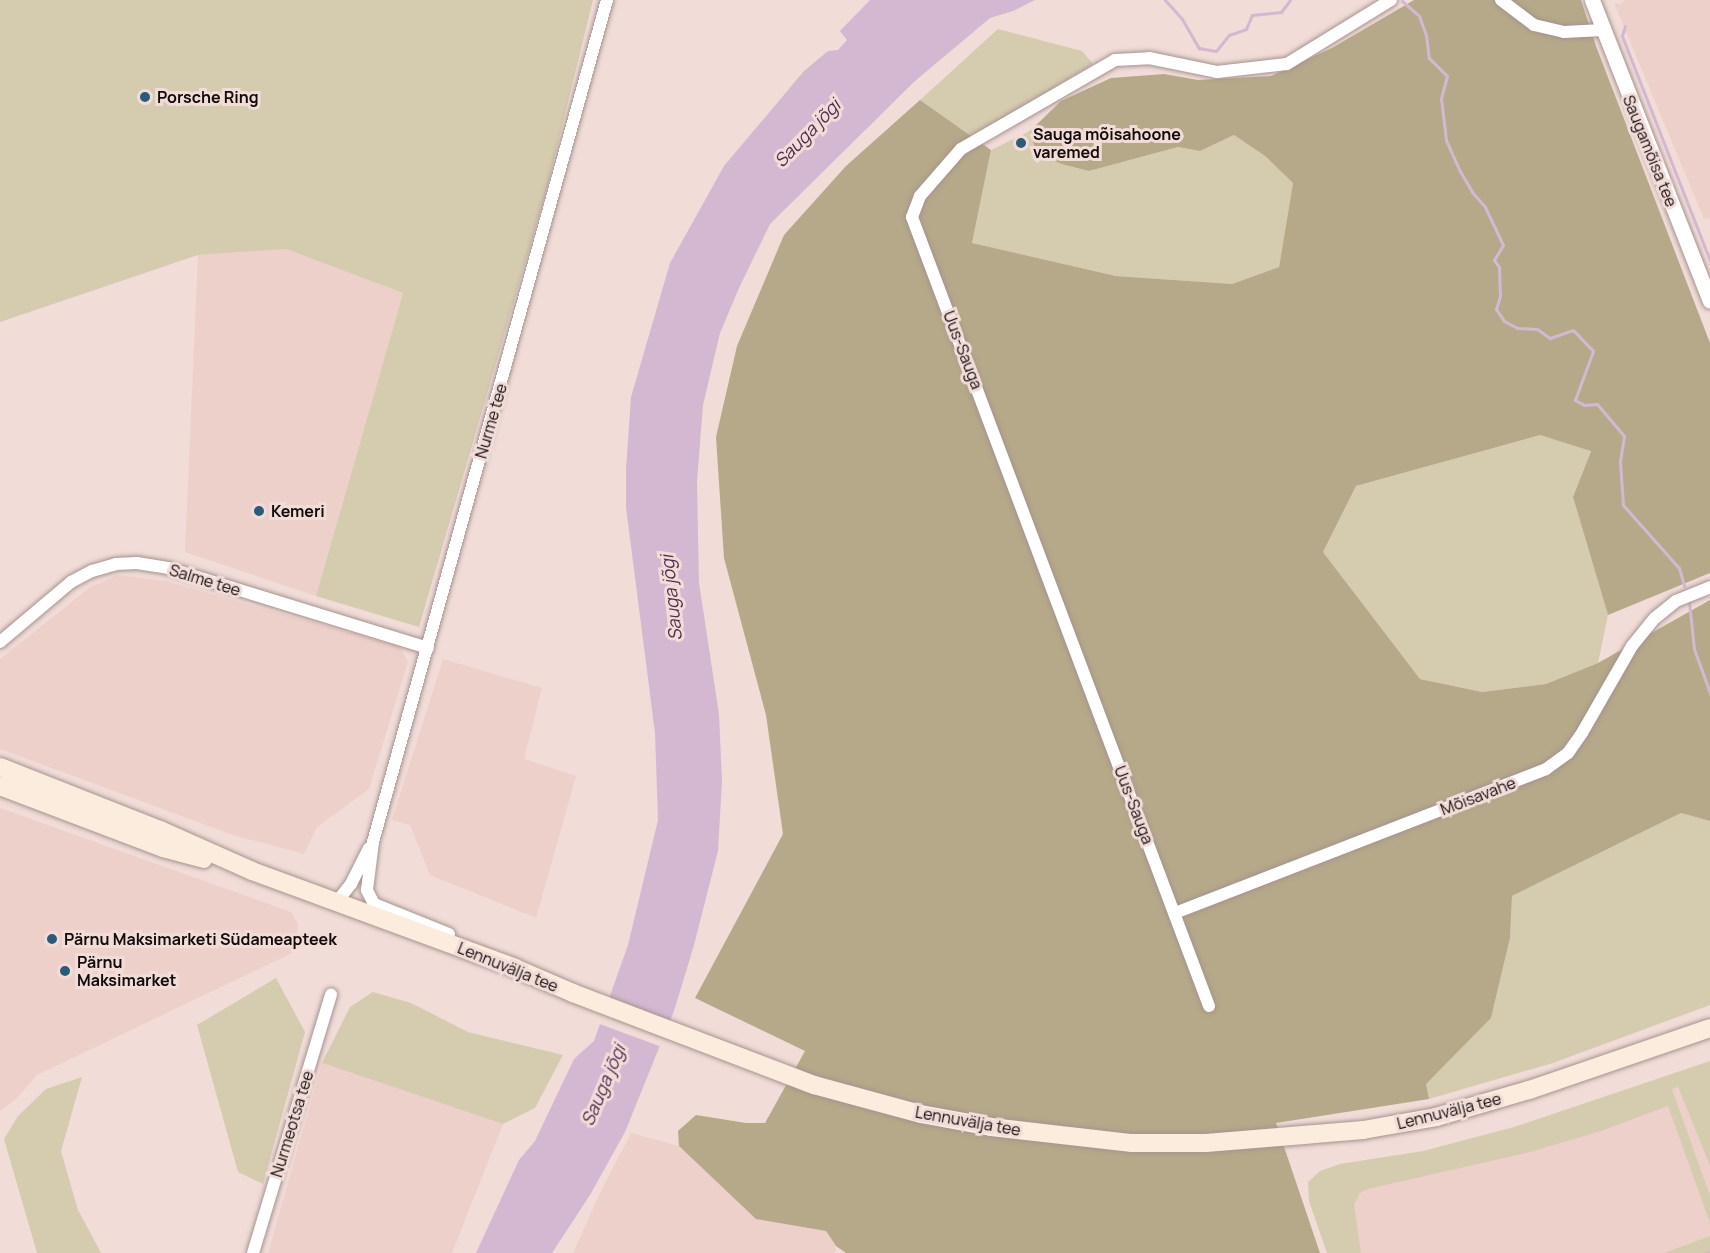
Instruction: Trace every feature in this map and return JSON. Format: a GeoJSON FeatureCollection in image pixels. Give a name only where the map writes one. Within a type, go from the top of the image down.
{"type":"FeatureCollection","features":[{"type":"Feature","properties":{"kind":"main road","name":"Lennuvälja tee"},"geometry":{"type":"LineString","coordinates":[[0,766],[160,830],[252,871],[515,968],[573,993],[814,1085],[921,1114],[991,1127],[1132,1143],[1206,1143],[1363,1130],[1436,1117],[1529,1090],[1710,1028]]}},
{"type":"Feature","properties":{"kind":"main road","name":"Lennuvälja tee"},"geometry":{"type":"LineString","coordinates":[[0,786],[163,848],[252,871]]}},
{"type":"Feature","properties":{"kind":"street","name":"Nurme tee"},"geometry":{"type":"LineString","coordinates":[[367,890],[373,842],[608,0]]}},
{"type":"Feature","properties":{"kind":"street","name":"Uus-Sauga"},"geometry":{"type":"LineString","coordinates":[[1209,1006],[912,217],[920,196],[961,149],[1115,60],[1149,58],[1217,72],[1287,64],[1391,0]]}},
{"type":"Feature","properties":{"kind":"street"},"geometry":{"type":"LineString","coordinates":[[1501,0],[1534,25],[1564,32],[1603,30]]}},
{"type":"Feature","properties":{"kind":"street","name":"Saugamõisa tee"},"geometry":{"type":"LineString","coordinates":[[1592,0],[1710,301]]}},
{"type":"Feature","properties":{"kind":"street","name":"Salme tee"},"geometry":{"type":"LineString","coordinates":[[0,642],[71,582],[92,571],[116,564],[137,563],[168,568],[428,648]]}},
{"type":"Feature","properties":{"kind":"street","name":"Mõisavahe"},"geometry":{"type":"LineString","coordinates":[[1175,913],[1546,770],[1568,753],[1582,734],[1632,646],[1655,618],[1676,601],[1710,587]]}},
{"type":"Feature","properties":{"kind":"street","name":"Nurme tee"},"geometry":{"type":"LineString","coordinates":[[343,905],[351,884],[373,842]]}},
{"type":"Feature","properties":{"kind":"street"},"geometry":{"type":"LineString","coordinates":[[343,905],[367,890],[374,904],[483,949],[515,968]]}},
{"type":"Feature","properties":{"kind":"street","name":"Nurmeotsa tee"},"geometry":{"type":"LineString","coordinates":[[253,1253],[331,994]]}},
{"type":"Feature","properties":{"kind":"shaded area"},"geometry":{"type":"Polygon","coordinates":[[[0,0],[593,0],[547,188],[419,627],[316,596],[403,293],[286,249],[198,255],[0,322],[0,0]]]}},
{"type":"Feature","properties":{"kind":"shaded area"},"geometry":{"type":"Polygon","coordinates":[[[1414,0],[1581,0],[1596,46],[1710,343],[1710,573],[1608,615],[1573,497],[1591,451],[1540,435],[1356,486],[1323,552],[1420,679],[1482,692],[1546,684],[1598,663],[1710,600],[1710,821],[1681,813],[1512,896],[1510,938],[1491,1018],[1426,1084],[1429,1099],[1276,1123],[1320,1253],[846,1253],[836,1246],[826,1231],[756,1219],[679,1146],[678,1131],[696,1115],[746,1123],[765,1123],[805,1051],[695,998],[783,834],[766,715],[724,558],[716,437],[737,346],[784,235],[846,166],[920,100],[991,150],[972,243],[1116,276],[1232,284],[1279,267],[1293,183],[1265,156],[1234,135],[1200,151],[1178,147],[1089,171],[1037,154],[1030,131],[1061,101],[1111,78],[1164,74],[1198,80],[1271,76],[1332,48],[1414,0]]]}},
{"type":"Feature","properties":{"kind":"shaded area"},"geometry":{"type":"Polygon","coordinates":[[[1625,0],[1710,0],[1710,218],[1704,219],[1614,3],[1620,4],[1625,0]]]}},
{"type":"Feature","properties":{"kind":"shaded area"},"geometry":{"type":"Polygon","coordinates":[[[998,29],[1082,51],[1093,64],[973,137],[920,100],[998,29]]]}},
{"type":"Feature","properties":{"kind":"shaded area"},"geometry":{"type":"Polygon","coordinates":[[[1030,131],[1038,154],[1089,171],[1178,147],[1200,151],[1234,135],[1265,156],[1293,183],[1279,267],[1232,284],[1116,276],[972,243],[991,150],[1030,131]]]}},
{"type":"Feature","properties":{"kind":"shaded area"},"geometry":{"type":"Polygon","coordinates":[[[286,249],[403,293],[316,596],[185,552],[198,255],[286,249]]]}},
{"type":"Feature","properties":{"kind":"shaded area"},"geometry":{"type":"Polygon","coordinates":[[[1540,435],[1591,450],[1573,497],[1608,615],[1598,663],[1546,684],[1482,692],[1420,679],[1323,552],[1356,486],[1540,435]]]}},
{"type":"Feature","properties":{"kind":"shaded area"},"geometry":{"type":"Polygon","coordinates":[[[117,575],[166,581],[400,647],[408,662],[369,789],[317,827],[304,854],[233,835],[0,749],[0,659],[89,588],[117,575]]]}},
{"type":"Feature","properties":{"kind":"shaded area"},"geometry":{"type":"Polygon","coordinates":[[[443,659],[542,688],[524,759],[576,776],[536,918],[430,875],[410,825],[392,820],[443,659]]]}},
{"type":"Feature","properties":{"kind":"shaded area"},"geometry":{"type":"Polygon","coordinates":[[[0,808],[291,912],[298,924],[294,952],[37,1075],[15,1100],[0,1111],[0,808]]]}},
{"type":"Feature","properties":{"kind":"shaded area"},"geometry":{"type":"Polygon","coordinates":[[[1681,813],[1710,821],[1710,1005],[1553,1063],[1429,1099],[1425,1084],[1491,1018],[1510,938],[1512,896],[1681,813]]]}},
{"type":"Feature","properties":{"kind":"shaded area"},"geometry":{"type":"Polygon","coordinates":[[[276,978],[305,1032],[263,1184],[238,1172],[197,1025],[276,978]]]}},
{"type":"Feature","properties":{"kind":"shaded area"},"geometry":{"type":"Polygon","coordinates":[[[373,992],[411,1003],[468,1032],[563,1055],[535,1108],[503,1124],[322,1063],[350,1007],[373,992]]]}},
{"type":"Feature","properties":{"kind":"shaded area"},"geometry":{"type":"Polygon","coordinates":[[[1710,1061],[1710,1166],[1678,1087],[1672,1089],[1710,1196],[1710,1223],[1668,1106],[1601,1131],[1530,1152],[1368,1189],[1360,1193],[1354,1204],[1361,1253],[1327,1253],[1309,1201],[1308,1182],[1320,1171],[1340,1164],[1423,1151],[1514,1127],[1710,1061]]]}},
{"type":"Feature","properties":{"kind":"shaded area"},"geometry":{"type":"Polygon","coordinates":[[[322,1063],[503,1124],[452,1253],[268,1253],[322,1063]]]}},
{"type":"Feature","properties":{"kind":"shaded area"},"geometry":{"type":"Polygon","coordinates":[[[82,1077],[61,1151],[78,1210],[101,1253],[37,1253],[4,1139],[18,1116],[46,1089],[82,1077]]]}},
{"type":"Feature","properties":{"kind":"shaded area"},"geometry":{"type":"Polygon","coordinates":[[[1678,1087],[1710,1166],[1710,1246],[1690,1253],[1339,1253],[1334,1172],[1488,1146],[1678,1087]]]}},
{"type":"Feature","properties":{"kind":"shaded area"},"geometry":{"type":"Polygon","coordinates":[[[631,1133],[679,1146],[756,1218],[826,1231],[836,1246],[835,1253],[573,1253],[631,1133]]]}},
{"type":"Feature","properties":{"kind":"shaded area"},"geometry":{"type":"Polygon","coordinates":[[[1710,1236],[1710,1253],[1664,1253],[1710,1236]]]}},
{"type":"Feature","properties":{"kind":"water","name":"Sauga jõgi"},"geometry":{"type":"Polygon","coordinates":[[[870,0],[1035,0],[1013,11],[990,18],[915,81],[770,224],[739,288],[720,333],[703,405],[697,481],[699,583],[719,714],[722,781],[718,851],[694,945],[674,1011],[625,1132],[590,1195],[552,1253],[476,1253],[519,1160],[535,1141],[574,1059],[594,1041],[628,945],[658,820],[655,733],[626,507],[626,469],[631,397],[670,263],[724,166],[804,71],[828,51],[838,50],[847,40],[840,31],[870,0]]]}},
{"type":"Feature","properties":{"kind":"pier"},"geometry":{"type":"Polygon","coordinates":[[[607,998],[672,1023],[662,1047],[597,1023],[607,998]]]}},
{"type":"Feature","properties":{"kind":"waterway"},"geometry":{"type":"LineString","coordinates":[[1165,0],[1182,19],[1199,48],[1216,51],[1229,35],[1246,29],[1252,15],[1281,12],[1290,0]]}},
{"type":"Feature","properties":{"kind":"waterway"},"geometry":{"type":"LineString","coordinates":[[1402,1],[1419,16],[1426,35],[1429,58],[1447,76],[1441,98],[1446,140],[1460,171],[1472,192],[1485,207],[1503,245],[1494,260],[1499,267],[1500,296],[1496,309],[1504,321],[1517,328],[1537,329],[1550,338],[1573,330],[1593,351],[1575,400],[1584,405],[1597,404],[1624,436],[1620,462],[1623,505],[1679,568],[1684,586]]}},
{"type":"Feature","properties":{"kind":"waterway"},"geometry":{"type":"LineString","coordinates":[[1625,26],[1622,36],[1710,261]]}},
{"type":"Feature","properties":{"kind":"waterway"},"geometry":{"type":"LineString","coordinates":[[1689,602],[1694,649],[1710,693]]}},
{"type":"Feature","properties":{"kind":"waterway"},"geometry":{"type":"LineString","coordinates":[[1706,1253],[1710,1252]]}},
{"type":"Feature","properties":{"kind":"place","name":"Porsche Ring"},"geometry":{"type":"Point","coordinates":[145,97]}},
{"type":"Feature","properties":{"kind":"place","name":"Sauga mõisahoone varemed"},"geometry":{"type":"Point","coordinates":[1021,143]}},
{"type":"Feature","properties":{"kind":"place","name":"Kemeri"},"geometry":{"type":"Point","coordinates":[259,511]}},
{"type":"Feature","properties":{"kind":"place","name":"Pärnu Maksimarketi Südameapteek"},"geometry":{"type":"Point","coordinates":[52,939]}},
{"type":"Feature","properties":{"kind":"place","name":"Pärnu Maksimarket"},"geometry":{"type":"Point","coordinates":[65,971]}}]}
